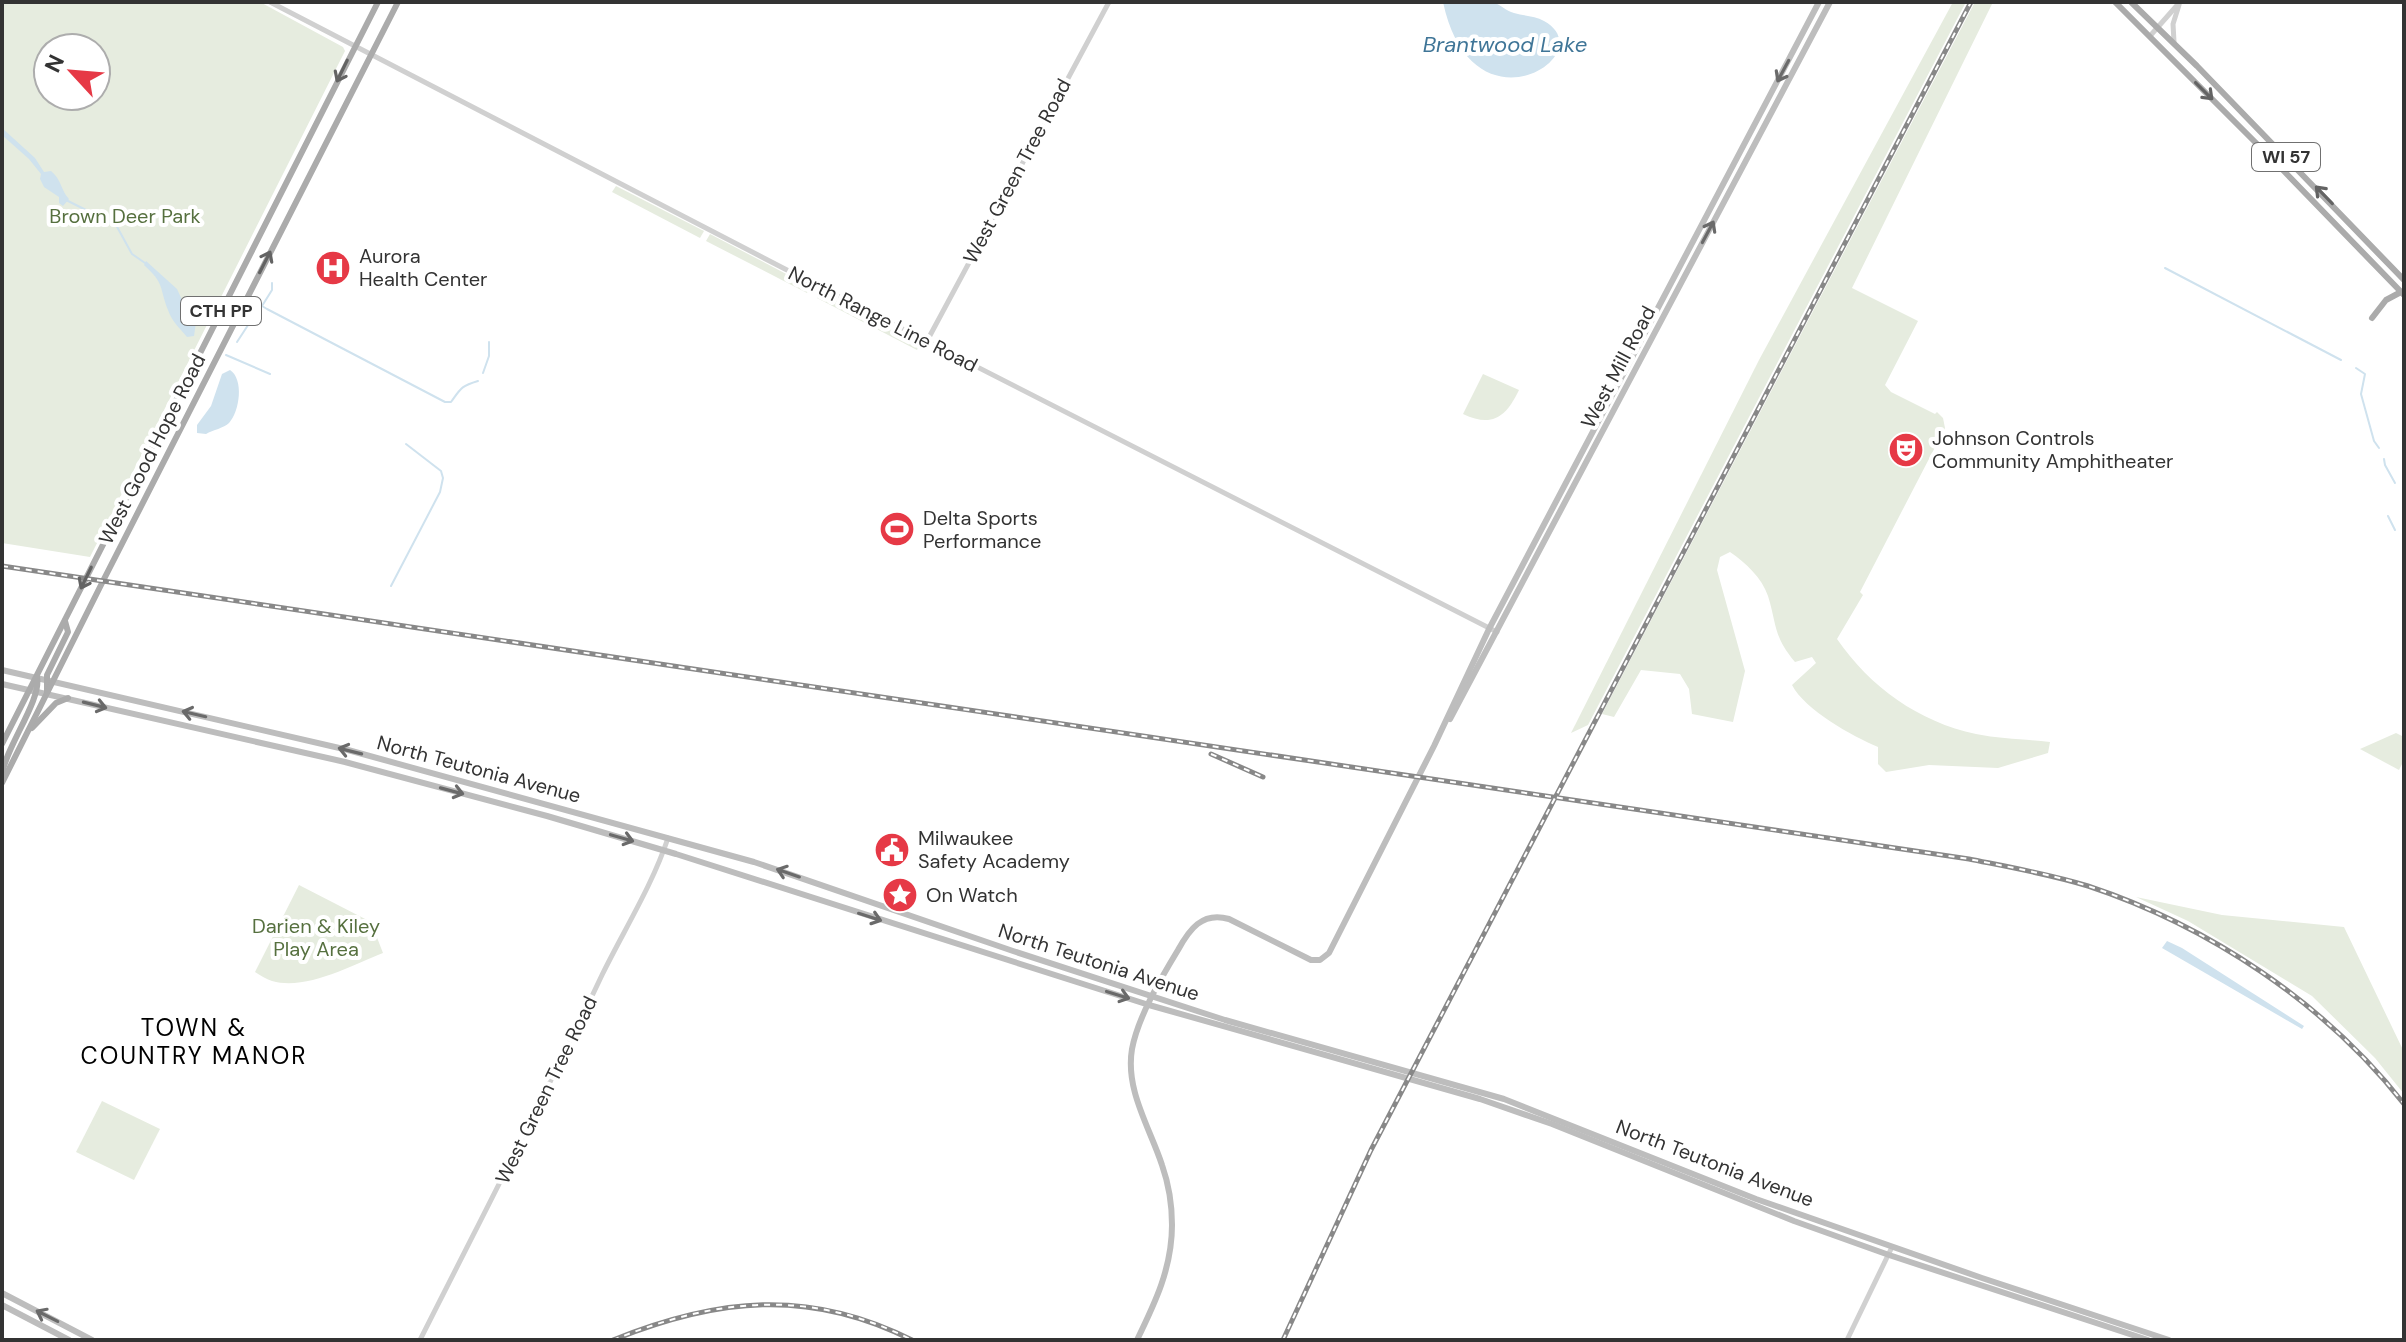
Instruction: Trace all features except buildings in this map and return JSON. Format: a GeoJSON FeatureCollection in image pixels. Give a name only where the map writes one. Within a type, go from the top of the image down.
{"type":"FeatureCollection","features":[{"type":"Feature","properties":{"kind":"main road","name":"West Good Hope Road"},"geometry":{"type":"LineString","coordinates":[[36,677],[378,2]]}},
{"type":"Feature","properties":{"kind":"main road","name":"West Good Hope Road"},"geometry":{"type":"LineString","coordinates":[[50,680],[398,2]]}},
{"type":"Feature","properties":{"kind":"main road","name":"West Mill Road"},"geometry":{"type":"LineString","coordinates":[[1137,1340],[1163,1283],[1172,1229],[1167,1180],[1132,1079],[1132,1049],[1149,1005],[1188,932],[1195,924],[1208,918],[1229,919],[1316,961],[1324,957],[1335,942],[1489,629],[1819,2]]}},
{"type":"Feature","properties":{"kind":"main road","name":"West Mill Road"},"geometry":{"type":"LineString","coordinates":[[1434,746],[1830,2]]}},
{"type":"Feature","properties":{"kind":"main road","name":"WI 57"},"geometry":{"type":"LineString","coordinates":[[2115,2],[2402,293]]}},
{"type":"Feature","properties":{"kind":"main road","name":"WI 57"},"geometry":{"type":"LineString","coordinates":[[2131,2],[2159,27],[2404,280]]}},
{"type":"Feature","properties":{"kind":"main road"},"geometry":{"type":"LineString","coordinates":[[2345,235],[2354,226]]}},
{"type":"Feature","properties":{"kind":"main road"},"geometry":{"type":"LineString","coordinates":[[2352,243],[2361,234]]}},
{"type":"Feature","properties":{"kind":"main road"},"geometry":{"type":"LineString","coordinates":[[2372,318],[2386,300],[2402,293]]}},
{"type":"Feature","properties":{"kind":"main road"},"geometry":{"type":"LineString","coordinates":[[2,783],[47,693],[68,632],[65,621]]}},
{"type":"Feature","properties":{"kind":"main road","name":"North Teutonia Avenue"},"geometry":{"type":"LineString","coordinates":[[2,670],[348,750],[754,862],[1013,951],[1438,1084],[1538,1119],[1794,1221],[2148,1340]]}},
{"type":"Feature","properties":{"kind":"main road"},"geometry":{"type":"LineString","coordinates":[[2,744],[38,684],[36,677]]}},
{"type":"Feature","properties":{"kind":"main road","name":"North Teutonia Avenue"},"geometry":{"type":"LineString","coordinates":[[2,684],[345,762],[664,850],[1149,1005],[1301,1050],[1528,1108],[1737,1192],[2169,1340]]}},
{"type":"Feature","properties":{"kind":"main road"},"geometry":{"type":"LineString","coordinates":[[2,774],[33,690]]}},
{"type":"Feature","properties":{"kind":"main road"},"geometry":{"type":"LineString","coordinates":[[27,733],[56,703],[68,698]]}},
{"type":"Feature","properties":{"kind":"main road"},"geometry":{"type":"LineString","coordinates":[[2,1293],[92,1340]]}},
{"type":"Feature","properties":{"kind":"main road"},"geometry":{"type":"LineString","coordinates":[[2,1305],[69,1340]]}},
{"type":"Feature","properties":{"kind":"street","name":"North Range Line Road"},"geometry":{"type":"LineString","coordinates":[[270,2],[1497,632]]}},
{"type":"Feature","properties":{"kind":"street","name":"West Green Tree Road"},"geometry":{"type":"LineString","coordinates":[[927,341],[1109,2]]}},
{"type":"Feature","properties":{"kind":"street"},"geometry":{"type":"LineString","coordinates":[[2150,36],[2180,2]]}},
{"type":"Feature","properties":{"kind":"street"},"geometry":{"type":"LineString","coordinates":[[2174,43],[2173,24],[2180,2]]}},
{"type":"Feature","properties":{"kind":"street","name":"West Green Tree Road"},"geometry":{"type":"LineString","coordinates":[[420,1340],[552,1081],[668,838]]}},
{"type":"Feature","properties":{"kind":"street"},"geometry":{"type":"LineString","coordinates":[[1847,1340],[1892,1247]]}},
{"type":"Feature","properties":{"kind":"green space","name":"Brown Deer Park"},"geometry":{"type":"Polygon","coordinates":[[[2,2],[260,2],[343,47],[345,51],[90,557],[2,543],[2,2]]]}},
{"type":"Feature","properties":{"kind":"green space"},"geometry":{"type":"Polygon","coordinates":[[[1953,2],[1966,2],[1588,725],[1571,733],[1759,360],[1953,2]]]}},
{"type":"Feature","properties":{"kind":"green space"},"geometry":{"type":"Polygon","coordinates":[[[1975,2],[1993,2],[1852,288],[1918,321],[1885,385],[1891,392],[1935,414],[1937,412],[1943,418],[1945,428],[1860,592],[1863,595],[1837,639],[1880,687],[1916,711],[1935,721],[1976,734],[2050,742],[2048,753],[1998,768],[1929,765],[1886,772],[1878,764],[1878,747],[1830,721],[1798,694],[1792,685],[1816,663],[1812,657],[1795,662],[1788,653],[1779,637],[1762,583],[1730,552],[1720,557],[1717,570],[1745,671],[1733,722],[1692,714],[1689,689],[1680,674],[1641,670],[1614,717],[1602,714],[1975,2]]]}},
{"type":"Feature","properties":{"kind":"green space"},"geometry":{"type":"Polygon","coordinates":[[[616,186],[704,231],[700,238],[612,192],[616,186]]]}},
{"type":"Feature","properties":{"kind":"green space"},"geometry":{"type":"Polygon","coordinates":[[[710,234],[811,287],[807,293],[706,241],[710,234]]]}},
{"type":"Feature","properties":{"kind":"green space"},"geometry":{"type":"Polygon","coordinates":[[[821,291],[920,344],[917,350],[817,298],[821,291]]]}},
{"type":"Feature","properties":{"kind":"green space"},"geometry":{"type":"Polygon","coordinates":[[[1483,374],[1519,390],[1509,407],[1490,420],[1463,414],[1483,374]]]}},
{"type":"Feature","properties":{"kind":"green space"},"geometry":{"type":"Polygon","coordinates":[[[2396,733],[2404,737],[2404,760],[2399,770],[2360,749],[2396,733]]]}},
{"type":"Feature","properties":{"kind":"green space","name":"Darien & Kiley Play Area"},"geometry":{"type":"Polygon","coordinates":[[[299,885],[371,922],[383,953],[329,975],[299,983],[272,981],[255,972],[299,885]]]}},
{"type":"Feature","properties":{"kind":"green space"},"geometry":{"type":"Polygon","coordinates":[[[2136,897],[2222,915],[2344,927],[2404,1052],[2404,1094],[2375,1058],[2312,996],[2188,921],[2136,897]]]}},
{"type":"Feature","properties":{"kind":"green space"},"geometry":{"type":"Polygon","coordinates":[[[102,1101],[160,1129],[134,1180],[76,1152],[102,1101]]]}},
{"type":"Feature","properties":{"kind":"water","name":"Brantwood Lake"},"geometry":{"type":"Polygon","coordinates":[[[1443,2],[1492,2],[1511,12],[1541,19],[1558,35],[1558,51],[1546,66],[1527,75],[1504,77],[1479,67],[1458,44],[1443,2]]]}},
{"type":"Feature","properties":{"kind":"water"},"geometry":{"type":"Polygon","coordinates":[[[2,128],[35,158],[44,172],[55,174],[69,199],[63,206],[59,203],[59,197],[44,187],[41,174],[29,159],[2,135],[2,128]]]}},
{"type":"Feature","properties":{"kind":"water"},"geometry":{"type":"Polygon","coordinates":[[[146,261],[177,289],[183,302],[193,309],[197,316],[194,336],[187,337],[172,318],[158,282],[144,265],[146,261]]]}},
{"type":"Feature","properties":{"kind":"water"},"geometry":{"type":"Polygon","coordinates":[[[230,370],[239,388],[233,418],[221,428],[206,434],[197,433],[197,425],[211,406],[222,374],[230,370]]]}},
{"type":"Feature","properties":{"kind":"water"},"geometry":{"type":"Polygon","coordinates":[[[2167,941],[2304,1026],[2302,1029],[2162,948],[2167,941]]]}},
{"type":"Feature","properties":{"kind":"waterway"},"geometry":{"type":"LineString","coordinates":[[66,200],[116,225],[132,254],[145,263]]}},
{"type":"Feature","properties":{"kind":"waterway"},"geometry":{"type":"LineString","coordinates":[[2165,268],[2341,360]]}},
{"type":"Feature","properties":{"kind":"waterway"},"geometry":{"type":"LineString","coordinates":[[272,283],[272,290],[262,306],[445,402],[451,402],[462,388],[478,381]]}},
{"type":"Feature","properties":{"kind":"waterway"},"geometry":{"type":"LineString","coordinates":[[237,342],[252,319]]}},
{"type":"Feature","properties":{"kind":"waterway"},"geometry":{"type":"LineString","coordinates":[[483,373],[489,356],[489,342]]}},
{"type":"Feature","properties":{"kind":"waterway"},"geometry":{"type":"LineString","coordinates":[[226,355],[270,374]]}},
{"type":"Feature","properties":{"kind":"waterway"},"geometry":{"type":"LineString","coordinates":[[2356,368],[2365,374],[2361,394],[2374,441],[2379,448]]}},
{"type":"Feature","properties":{"kind":"waterway"},"geometry":{"type":"LineString","coordinates":[[391,586],[440,492],[443,478],[441,471],[406,444]]}},
{"type":"Feature","properties":{"kind":"waterway"},"geometry":{"type":"LineString","coordinates":[[2384,459],[2395,483]]}},
{"type":"Feature","properties":{"kind":"waterway"},"geometry":{"type":"LineString","coordinates":[[2388,516],[2395,530]]}},
{"type":"Feature","properties":{"kind":"railway"},"geometry":{"type":"LineString","coordinates":[[1283,1340],[1371,1150],[1971,2]]}},
{"type":"Feature","properties":{"kind":"railway"},"geometry":{"type":"LineString","coordinates":[[2,566],[1969,859],[2044,874],[2133,903],[2177,923],[2262,972],[2338,1033],[2373,1067],[2404,1104]]}},
{"type":"Feature","properties":{"kind":"railway"},"geometry":{"type":"LineString","coordinates":[[1211,754],[1263,777]]}},
{"type":"Feature","properties":{"kind":"railway"},"geometry":{"type":"LineString","coordinates":[[613,1340],[689,1315],[763,1305],[800,1306],[836,1312],[874,1323],[912,1340]]}},
{"type":"Feature","properties":{"kind":"place","name":"Aurora Health Center"},"geometry":{"type":"Point","coordinates":[333,268]}},
{"type":"Feature","properties":{"kind":"place","name":"Johnson Controls Community Amphitheater"},"geometry":{"type":"Point","coordinates":[1906,450]}},
{"type":"Feature","properties":{"kind":"place","name":"Delta Sports Performance"},"geometry":{"type":"Point","coordinates":[897,529]}},
{"type":"Feature","properties":{"kind":"place","name":"Milwaukee Safety Academy"},"geometry":{"type":"Point","coordinates":[892,850]}},
{"type":"Feature","properties":{"kind":"place","name":"On Watch"},"geometry":{"type":"Point","coordinates":[900,895]}},
{"type":"Feature","properties":{"kind":"district","name":"TOWN & COUNTRY MANOR"},"geometry":{"type":"Point","coordinates":[194,1041]}}]}
